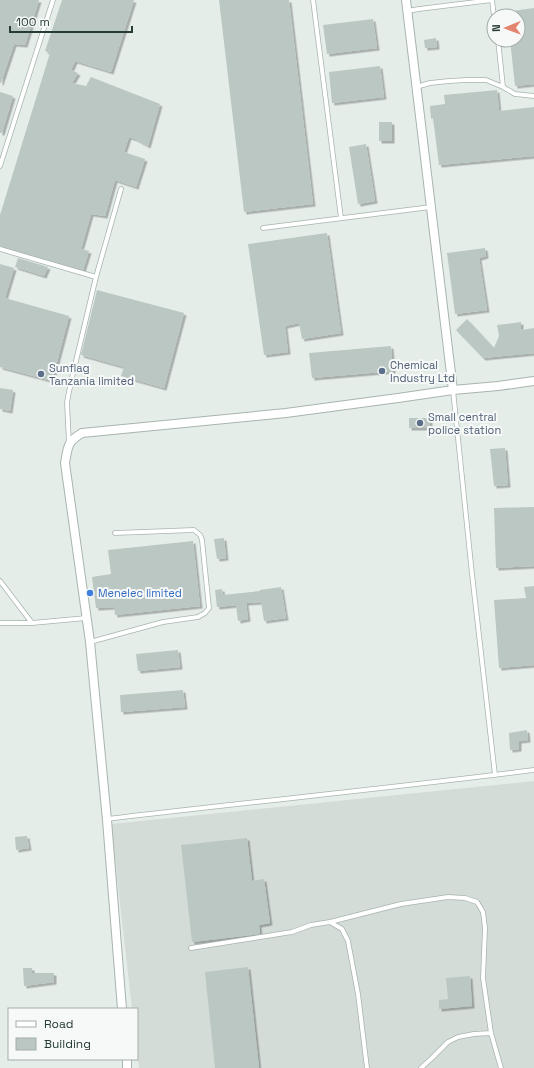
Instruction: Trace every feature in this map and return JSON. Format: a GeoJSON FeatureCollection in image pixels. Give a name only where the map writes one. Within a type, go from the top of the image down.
{"type":"FeatureCollection","features":[{"type":"Feature","properties":{"kind":"street"},"geometry":{"type":"LineString","coordinates":[[406,0],[453,390]]}},
{"type":"Feature","properties":{"kind":"street"},"geometry":{"type":"LineString","coordinates":[[122,1008],[107,820],[90,642],[65,463],[69,444],[82,432],[286,413],[453,390],[534,381]]}},
{"type":"Feature","properties":{"kind":"lane"},"geometry":{"type":"LineString","coordinates":[[0,166],[53,0]]}},
{"type":"Feature","properties":{"kind":"lane"},"geometry":{"type":"LineString","coordinates":[[313,0],[341,218]]}},
{"type":"Feature","properties":{"kind":"lane"},"geometry":{"type":"LineString","coordinates":[[407,11],[492,0]]}},
{"type":"Feature","properties":{"kind":"lane"},"geometry":{"type":"LineString","coordinates":[[499,48],[503,87]]}},
{"type":"Feature","properties":{"kind":"lane"},"geometry":{"type":"LineString","coordinates":[[416,87],[430,83],[486,80],[515,94],[534,96]]}},
{"type":"Feature","properties":{"kind":"lane"},"geometry":{"type":"LineString","coordinates":[[69,444],[67,402],[71,382],[96,277],[121,189]]}},
{"type":"Feature","properties":{"kind":"lane"},"geometry":{"type":"LineString","coordinates":[[263,228],[431,207]]}},
{"type":"Feature","properties":{"kind":"lane"},"geometry":{"type":"LineString","coordinates":[[0,249],[96,277]]}},
{"type":"Feature","properties":{"kind":"lane"},"geometry":{"type":"LineString","coordinates":[[453,390],[495,775]]}},
{"type":"Feature","properties":{"kind":"lane"},"geometry":{"type":"LineString","coordinates":[[90,642],[152,625],[198,617],[205,613],[209,608],[202,540],[200,535],[194,530],[115,533]]}},
{"type":"Feature","properties":{"kind":"lane"},"geometry":{"type":"LineString","coordinates":[[0,581],[32,622]]}},
{"type":"Feature","properties":{"kind":"lane"},"geometry":{"type":"LineString","coordinates":[[0,623],[86,618]]}},
{"type":"Feature","properties":{"kind":"lane"},"geometry":{"type":"LineString","coordinates":[[107,820],[534,770]]}},
{"type":"Feature","properties":{"kind":"lane"},"geometry":{"type":"LineString","coordinates":[[191,948],[250,940],[292,932],[311,924],[330,922],[401,904],[448,897],[465,898],[477,902],[483,912],[485,928],[484,978],[490,1033],[501,1068]]}},
{"type":"Feature","properties":{"kind":"lane"},"geometry":{"type":"LineString","coordinates":[[330,922],[342,929],[348,941],[358,994],[367,1068]]}},
{"type":"Feature","properties":{"kind":"lane"},"geometry":{"type":"LineString","coordinates":[[421,1068],[448,1042],[458,1037],[490,1033]]}},
{"type":"Feature","properties":{"kind":"shaded area"},"geometry":{"type":"Polygon","coordinates":[[[534,781],[534,1068],[139,1068],[138,1008],[132,1008],[111,824],[534,781]]]}},
{"type":"Feature","properties":{"kind":"building"},"geometry":{"type":"Polygon","coordinates":[[[0,0],[39,0],[25,45],[14,44],[1,83],[0,83],[0,0]]]}},
{"type":"Feature","properties":{"kind":"building"},"geometry":{"type":"Polygon","coordinates":[[[62,0],[134,0],[111,72],[75,61],[71,70],[78,73],[72,83],[86,86],[91,77],[160,104],[148,146],[129,137],[124,152],[145,159],[136,187],[115,180],[105,216],[91,214],[81,249],[89,251],[83,270],[0,246],[0,215],[50,53],[45,51],[62,0]]]}},
{"type":"Feature","properties":{"kind":"building"},"geometry":{"type":"Polygon","coordinates":[[[219,0],[289,0],[313,204],[244,212],[219,0]]]}},
{"type":"Feature","properties":{"kind":"building"},"geometry":{"type":"Polygon","coordinates":[[[534,8],[534,84],[515,86],[511,48],[526,48],[526,9],[534,8]]]}},
{"type":"Feature","properties":{"kind":"building"},"geometry":{"type":"Polygon","coordinates":[[[373,19],[377,48],[327,54],[323,25],[373,19]]]}},
{"type":"Feature","properties":{"kind":"building"},"geometry":{"type":"Polygon","coordinates":[[[436,38],[437,47],[425,48],[424,40],[436,38]]]}},
{"type":"Feature","properties":{"kind":"building"},"geometry":{"type":"Polygon","coordinates":[[[380,66],[384,97],[332,103],[329,72],[380,66]]]}},
{"type":"Feature","properties":{"kind":"building"},"geometry":{"type":"Polygon","coordinates":[[[497,90],[499,111],[534,107],[534,156],[439,165],[430,106],[445,104],[444,95],[497,90]]]}},
{"type":"Feature","properties":{"kind":"building"},"geometry":{"type":"Polygon","coordinates":[[[0,92],[13,96],[2,133],[0,133],[0,92]]]}},
{"type":"Feature","properties":{"kind":"building"},"geometry":{"type":"Polygon","coordinates":[[[379,122],[392,122],[392,141],[379,141],[379,122]]]}},
{"type":"Feature","properties":{"kind":"building"},"geometry":{"type":"Polygon","coordinates":[[[366,144],[375,201],[358,204],[349,147],[366,144]]]}},
{"type":"Feature","properties":{"kind":"building"},"geometry":{"type":"Polygon","coordinates":[[[327,233],[341,333],[302,339],[299,323],[285,326],[288,352],[264,355],[248,244],[327,233]]]}},
{"type":"Feature","properties":{"kind":"building"},"geometry":{"type":"Polygon","coordinates":[[[485,248],[486,256],[479,258],[487,310],[455,314],[447,253],[485,248]]]}},
{"type":"Feature","properties":{"kind":"building"},"geometry":{"type":"Polygon","coordinates":[[[18,258],[48,267],[44,276],[15,267],[18,258]]]}},
{"type":"Feature","properties":{"kind":"building"},"geometry":{"type":"Polygon","coordinates":[[[0,264],[14,268],[5,298],[69,316],[52,381],[0,367],[0,264]]]}},
{"type":"Feature","properties":{"kind":"building"},"geometry":{"type":"Polygon","coordinates":[[[97,290],[184,313],[164,388],[121,376],[124,367],[81,355],[97,290]]]}},
{"type":"Feature","properties":{"kind":"building"},"geometry":{"type":"Polygon","coordinates":[[[467,319],[494,348],[499,336],[497,325],[521,322],[521,330],[534,328],[534,353],[483,358],[456,330],[467,319]]]}},
{"type":"Feature","properties":{"kind":"building"},"geometry":{"type":"Polygon","coordinates":[[[391,346],[393,371],[312,378],[309,353],[391,346]]]}},
{"type":"Feature","properties":{"kind":"building"},"geometry":{"type":"Polygon","coordinates":[[[0,388],[13,390],[10,411],[0,409],[0,388]]]}},
{"type":"Feature","properties":{"kind":"building","name":"Small central police station"},"geometry":{"type":"Polygon","coordinates":[[[409,418],[430,418],[430,428],[409,428],[409,418]]]}},
{"type":"Feature","properties":{"kind":"building"},"geometry":{"type":"Polygon","coordinates":[[[505,448],[508,485],[494,486],[490,449],[505,448]]]}},
{"type":"Feature","properties":{"kind":"building"},"geometry":{"type":"Polygon","coordinates":[[[534,507],[534,566],[496,568],[494,508],[534,507]]]}},
{"type":"Feature","properties":{"kind":"building"},"geometry":{"type":"Polygon","coordinates":[[[224,538],[226,558],[217,559],[214,539],[224,538]]]}},
{"type":"Feature","properties":{"kind":"building"},"geometry":{"type":"Polygon","coordinates":[[[193,541],[200,606],[115,615],[114,607],[96,608],[92,577],[111,574],[108,550],[193,541]]]}},
{"type":"Feature","properties":{"kind":"building"},"geometry":{"type":"Polygon","coordinates":[[[534,586],[534,665],[499,668],[494,600],[526,598],[524,587],[534,586]]]}},
{"type":"Feature","properties":{"kind":"building"},"geometry":{"type":"Polygon","coordinates":[[[281,587],[286,618],[264,621],[261,602],[246,603],[248,619],[238,621],[236,605],[217,607],[215,590],[222,589],[223,595],[281,587]]]}},
{"type":"Feature","properties":{"kind":"building"},"geometry":{"type":"Polygon","coordinates":[[[178,650],[180,667],[138,671],[136,654],[178,650]]]}},
{"type":"Feature","properties":{"kind":"building"},"geometry":{"type":"Polygon","coordinates":[[[183,690],[185,707],[121,712],[120,695],[183,690]]]}},
{"type":"Feature","properties":{"kind":"building"},"geometry":{"type":"Polygon","coordinates":[[[527,730],[528,740],[519,741],[519,749],[510,750],[509,733],[527,730]]]}},
{"type":"Feature","properties":{"kind":"building"},"geometry":{"type":"Polygon","coordinates":[[[27,836],[29,848],[16,850],[15,837],[27,836]]]}},
{"type":"Feature","properties":{"kind":"building"},"geometry":{"type":"Polygon","coordinates":[[[247,838],[252,881],[264,879],[270,923],[259,925],[260,934],[192,942],[181,845],[247,838]]]}},
{"type":"Feature","properties":{"kind":"building"},"geometry":{"type":"Polygon","coordinates":[[[248,967],[259,1068],[215,1068],[205,972],[248,967]]]}},
{"type":"Feature","properties":{"kind":"building"},"geometry":{"type":"Polygon","coordinates":[[[23,968],[32,968],[32,973],[54,973],[54,982],[24,986],[23,968]]]}},
{"type":"Feature","properties":{"kind":"building"},"geometry":{"type":"Polygon","coordinates":[[[470,976],[472,1006],[439,1009],[439,1000],[448,999],[446,978],[470,976]]]}},
{"type":"Feature","properties":{"kind":"place","name":"Chemical Industry Ltd"},"geometry":{"type":"Point","coordinates":[382,371]}},
{"type":"Feature","properties":{"kind":"place","name":"Sunflag Tanzania limited"},"geometry":{"type":"Point","coordinates":[41,374]}},
{"type":"Feature","properties":{"kind":"place","name":"Small central police station"},"geometry":{"type":"Point","coordinates":[420,423]}},
{"type":"Feature","properties":{"kind":"place","name":"Menelec limited"},"geometry":{"type":"Point","coordinates":[90,593]}}]}
